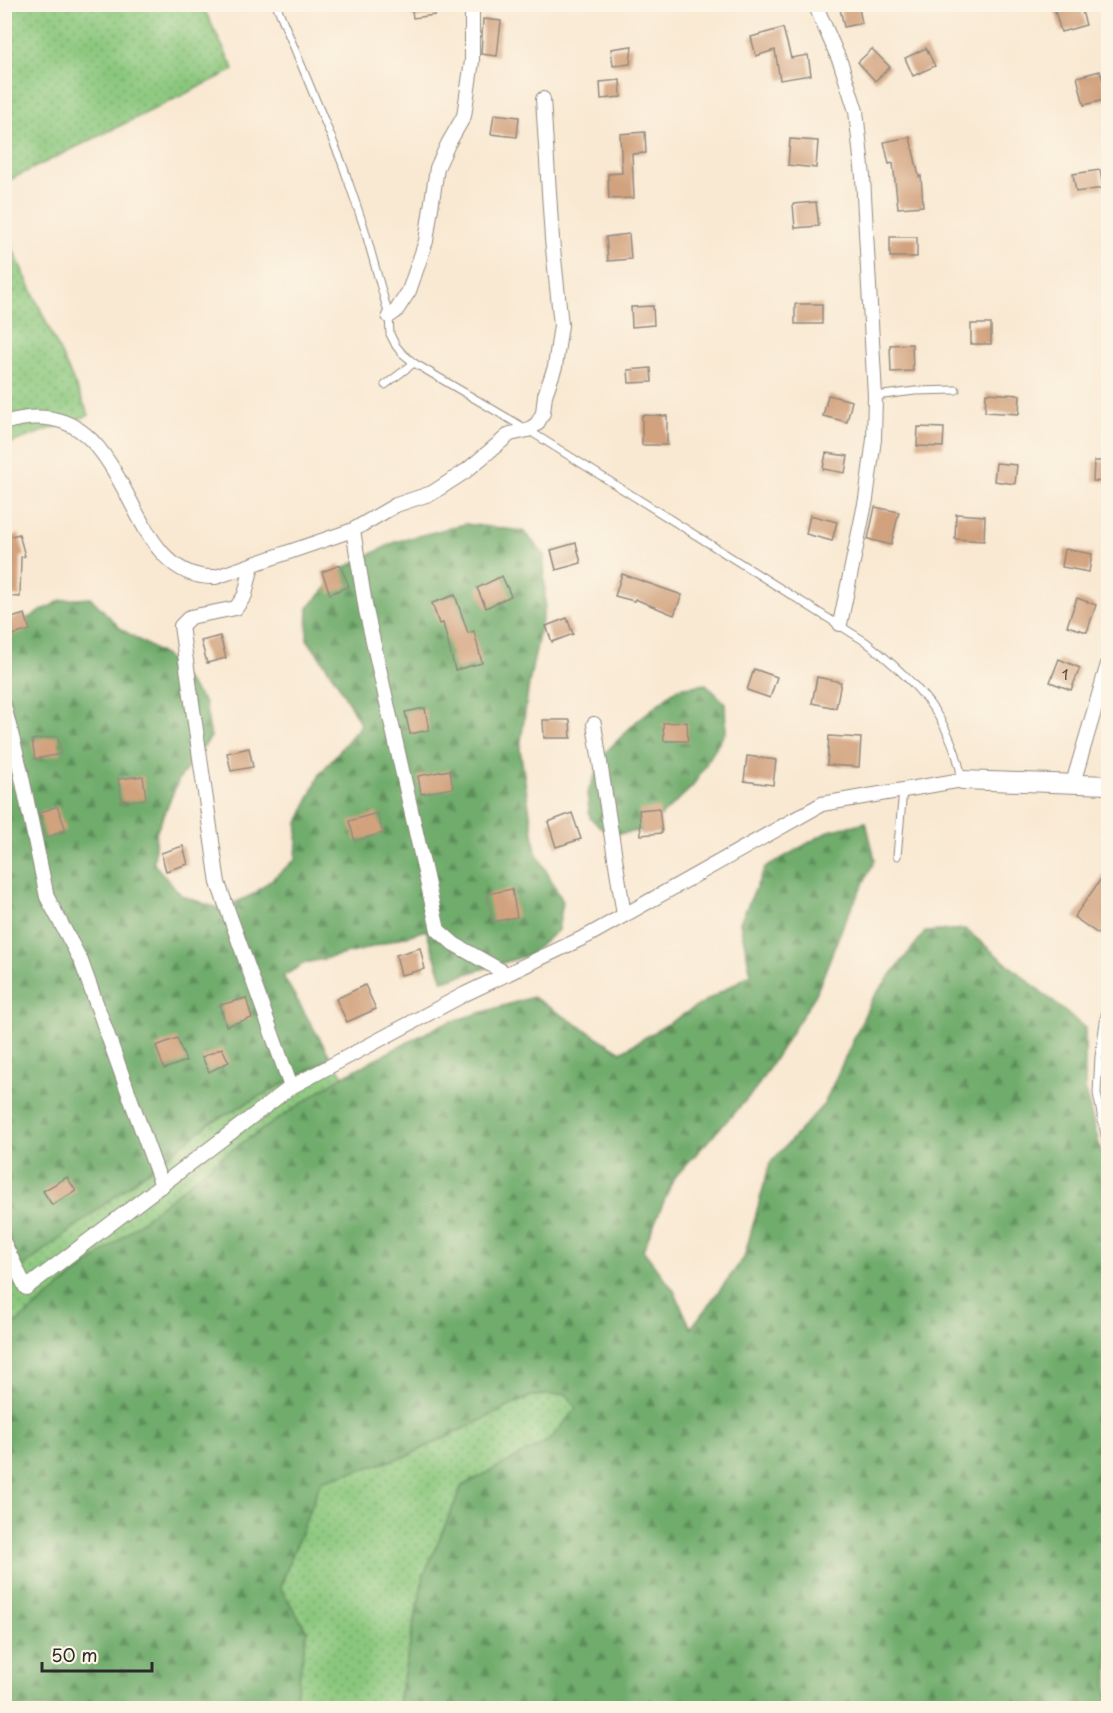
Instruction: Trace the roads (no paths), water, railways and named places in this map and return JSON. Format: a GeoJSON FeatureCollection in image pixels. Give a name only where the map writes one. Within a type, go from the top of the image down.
{"type":"FeatureCollection","features":[{"type":"Feature","properties":{"kind":"street"},"geometry":{"type":"LineString","coordinates":[[389,316],[396,311],[409,291],[426,241],[437,168],[464,116],[472,61],[472,4]]}},
{"type":"Feature","properties":{"kind":"street"},"geometry":{"type":"LineString","coordinates":[[815,4],[841,64],[855,111],[863,177],[875,396],[874,439],[866,500],[840,624]]}},
{"type":"Feature","properties":{"kind":"street"},"geometry":{"type":"LineString","coordinates":[[4,423],[22,418],[45,418],[75,427],[87,435],[104,455],[148,535],[165,558],[185,572],[204,578],[216,578],[353,530],[396,505],[432,493],[466,471],[510,434],[528,430],[537,424],[543,412],[545,395],[555,367],[561,325],[552,239],[543,99]]}},
{"type":"Feature","properties":{"kind":"street"},"geometry":{"type":"LineString","coordinates":[[353,530],[366,610],[438,930],[454,944],[507,974]]}},
{"type":"Feature","properties":{"kind":"street"},"geometry":{"type":"LineString","coordinates":[[252,565],[245,595],[236,608],[190,617],[181,626],[218,883],[291,1086]]}},
{"type":"Feature","properties":{"kind":"street"},"geometry":{"type":"LineString","coordinates":[[1073,783],[1108,664]]}},
{"type":"Feature","properties":{"kind":"street"},"geometry":{"type":"LineString","coordinates":[[4,706],[21,768],[47,897],[81,961],[162,1186]]}},
{"type":"Feature","properties":{"kind":"street"},"geometry":{"type":"LineString","coordinates":[[594,724],[624,915]]}},
{"type":"Feature","properties":{"kind":"street"},"geometry":{"type":"LineString","coordinates":[[4,1243],[26,1288],[291,1086],[624,915],[822,804],[962,780],[1108,785]]}},
{"type":"Feature","properties":{"kind":"lane"},"geometry":{"type":"LineString","coordinates":[[276,4],[342,163],[364,227],[389,316],[390,334],[396,346],[414,363],[528,430],[840,624],[883,656],[913,681],[938,715],[959,757],[962,780]]}},
{"type":"Feature","properties":{"kind":"lane"},"geometry":{"type":"LineString","coordinates":[[385,385],[414,363]]}},
{"type":"Feature","properties":{"kind":"lane"},"geometry":{"type":"LineString","coordinates":[[875,396],[915,391],[956,390]]}},
{"type":"Feature","properties":{"kind":"lane"},"geometry":{"type":"LineString","coordinates":[[897,856],[903,790]]}},
{"type":"Feature","properties":{"kind":"lane"},"geometry":{"type":"LineString","coordinates":[[1108,995],[1099,1057],[1097,1092],[1108,1151]]}}]}
